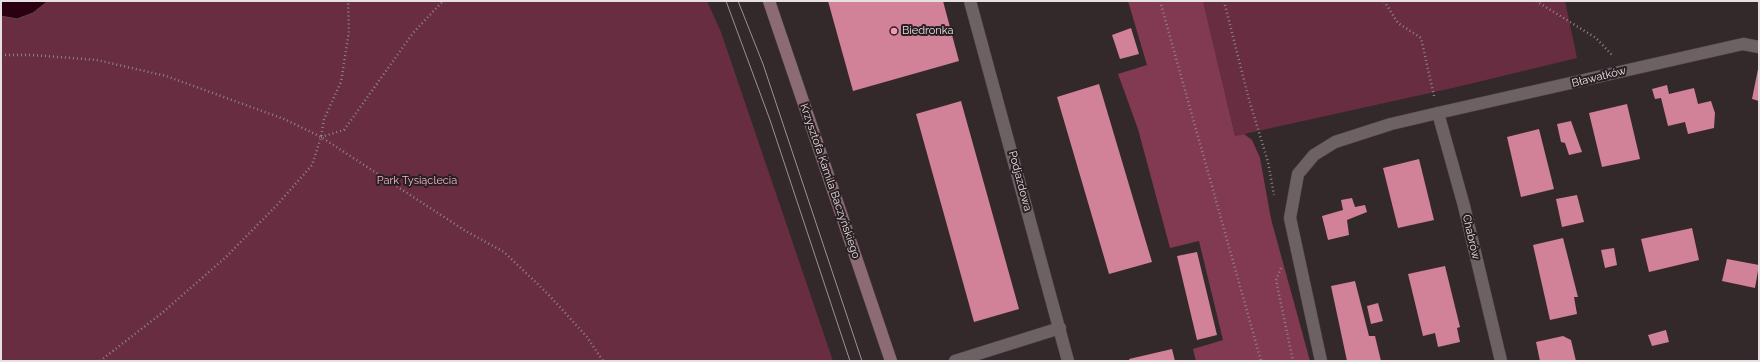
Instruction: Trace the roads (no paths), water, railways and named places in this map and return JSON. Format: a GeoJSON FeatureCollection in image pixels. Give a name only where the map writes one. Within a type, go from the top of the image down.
{"type":"FeatureCollection","features":[{"type":"Feature","properties":{"kind":"street","name":"Krzysztofa Kamila Baczyńskiego"},"geometry":{"type":"LineString","coordinates":[[769,1],[891,361]]}},
{"type":"Feature","properties":{"kind":"street","name":"Podjazdowa"},"geometry":{"type":"LineString","coordinates":[[970,1],[1068,361]]}},
{"type":"Feature","properties":{"kind":"street","name":"Bławatków"},"geometry":{"type":"LineString","coordinates":[[1321,361],[1290,218],[1298,174],[1314,154],[1335,142],[1391,124],[1743,44],[1759,47]]}},
{"type":"Feature","properties":{"kind":"street","name":"Chabrów"},"geometry":{"type":"LineString","coordinates":[[1438,113],[1464,206],[1501,361]]}},
{"type":"Feature","properties":{"kind":"street"},"geometry":{"type":"LineString","coordinates":[[955,361],[1060,328]]}},
{"type":"Feature","properties":{"kind":"tram line"},"geometry":{"type":"LineString","coordinates":[[726,1],[770,120],[850,361]]}},
{"type":"Feature","properties":{"kind":"tram line"},"geometry":{"type":"LineString","coordinates":[[738,1],[763,64],[862,361]]}},
{"type":"Feature","properties":{"kind":"place","name":"Biedronka"},"geometry":{"type":"Point","coordinates":[894,31]}},
{"type":"Feature","properties":{"kind":"park label","name":"Park Tysiąclecia"},"geometry":{"type":"Point","coordinates":[417,181]}}]}
